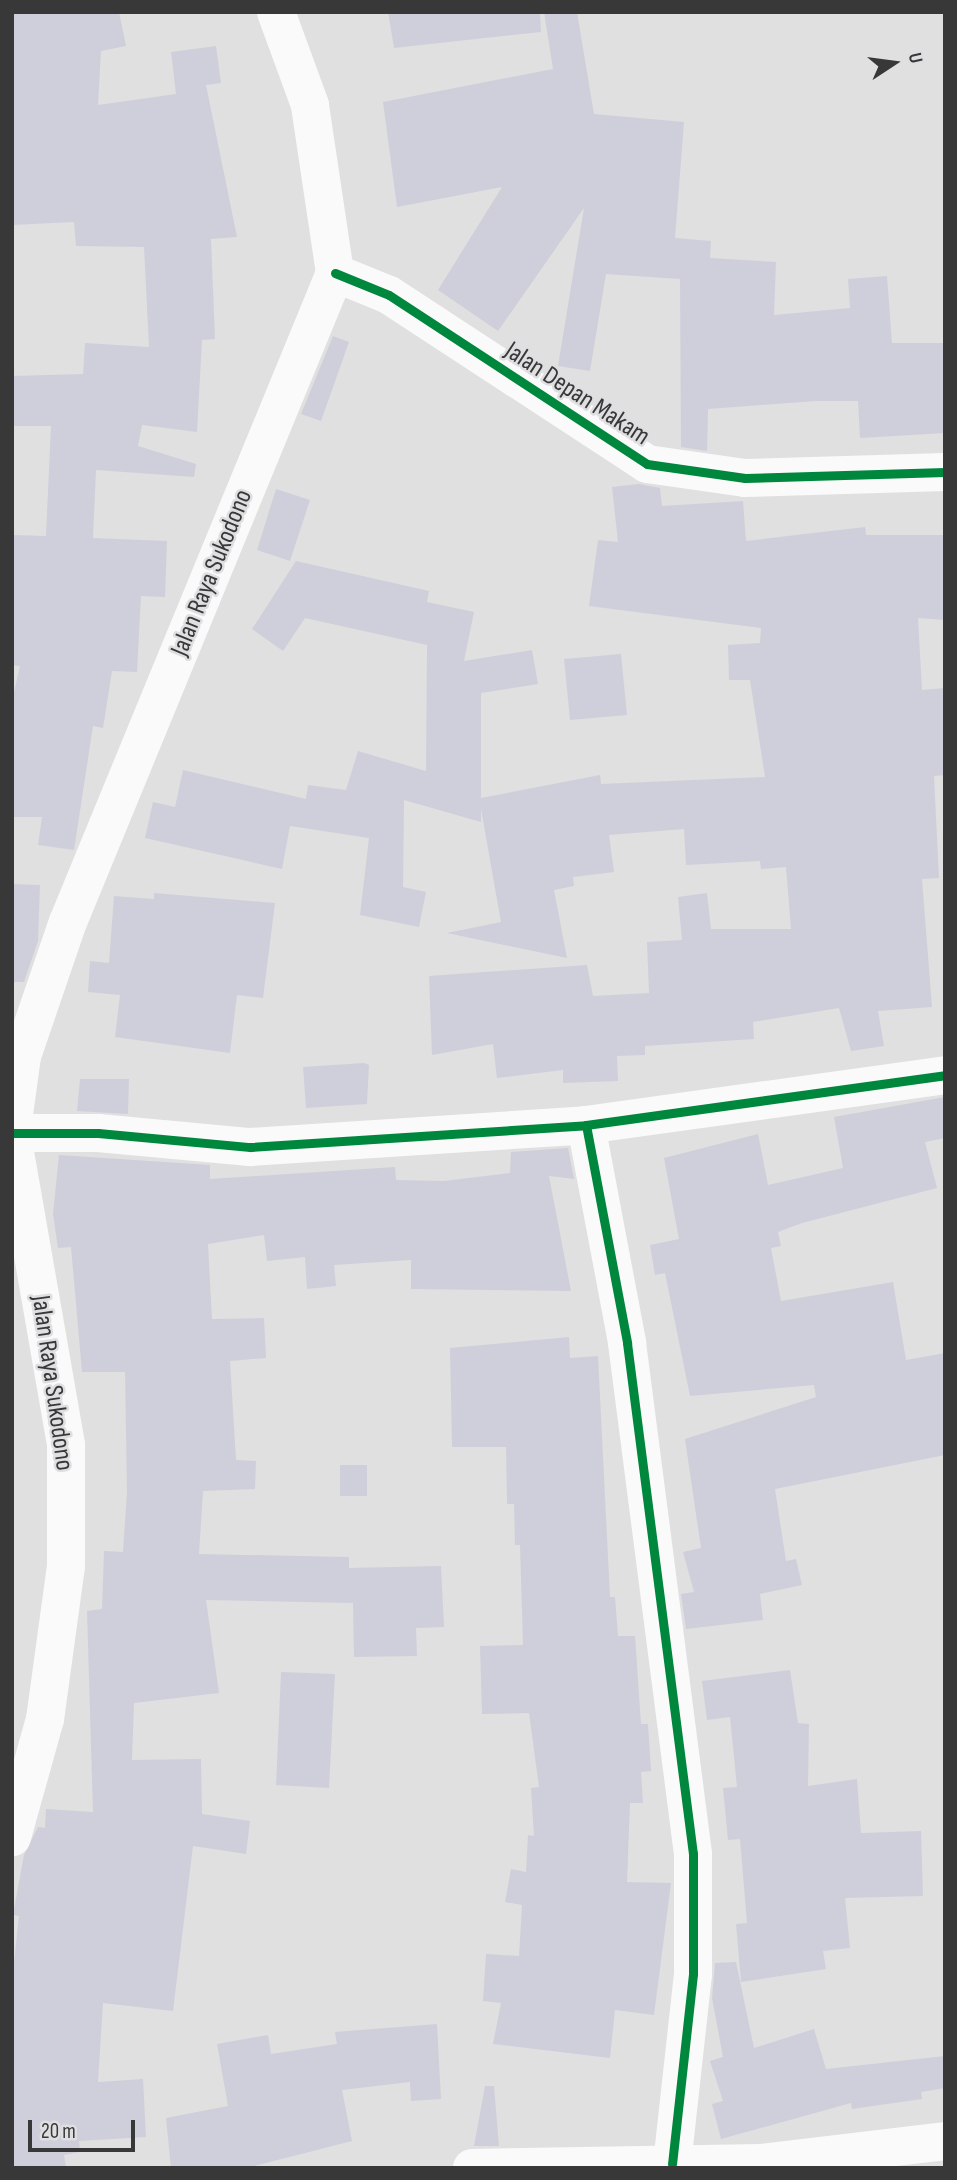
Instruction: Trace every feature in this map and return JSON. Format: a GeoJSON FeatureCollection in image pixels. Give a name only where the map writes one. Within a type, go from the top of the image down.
{"type":"FeatureCollection","features":[{"type":"Feature","properties":{"kind":"street"},"geometry":{"type":"LineString","coordinates":[[276,12],[310,105],[335,273]]}},
{"type":"Feature","properties":{"kind":"street","name":"Jalan Depan Makam"},"geometry":{"type":"LineString","coordinates":[[335,273],[389,295],[647,464],[745,478],[945,472]]}},
{"type":"Feature","properties":{"kind":"street","name":"Jalan Raya Sukodono"},"geometry":{"type":"LineString","coordinates":[[12,1837],[46,1719],[66,1566],[66,1445],[12,1132],[17,1053],[68,922],[335,273]]}},
{"type":"Feature","properties":{"kind":"street"},"geometry":{"type":"LineString","coordinates":[[12,1132],[98,1133],[250,1147],[586,1125],[945,1075]]}},
{"type":"Feature","properties":{"kind":"street"},"geometry":{"type":"LineString","coordinates":[[586,1125],[626,1343],[694,1854],[692,1974],[672,2164]]}},
{"type":"Feature","properties":{"kind":"street"},"geometry":{"type":"LineString","coordinates":[[472,2168],[826,2162],[945,2140]]}},
{"type":"Feature","properties":{"kind":"building"},"geometry":{"type":"Polygon","coordinates":[[[12,12],[119,12],[126,46],[101,51],[98,105],[176,94],[171,52],[216,46],[221,83],[206,85],[237,237],[211,239],[215,339],[202,340],[197,432],[142,425],[138,446],[196,464],[194,477],[96,470],[93,538],[167,541],[165,597],[141,596],[137,672],[112,671],[103,728],[93,726],[74,850],[38,845],[42,817],[12,817],[12,701],[20,666],[12,665],[12,535],[46,536],[51,426],[12,426],[12,376],[83,374],[85,343],[149,347],[144,247],[76,246],[74,222],[12,225],[12,12]]]}},
{"type":"Feature","properties":{"kind":"building"},"geometry":{"type":"Polygon","coordinates":[[[388,12],[540,12],[541,32],[394,48],[388,12]]]}},
{"type":"Feature","properties":{"kind":"building"},"geometry":{"type":"Polygon","coordinates":[[[544,12],[577,12],[594,114],[684,122],[675,238],[711,241],[710,258],[776,262],[774,315],[850,308],[848,279],[887,276],[892,343],[945,343],[945,433],[860,438],[858,401],[816,401],[708,409],[707,451],[681,447],[680,279],[606,274],[590,371],[558,366],[584,208],[498,331],[438,290],[502,187],[397,207],[383,102],[553,69],[544,12]]]}},
{"type":"Feature","properties":{"kind":"building"},"geometry":{"type":"Polygon","coordinates":[[[333,336],[349,342],[321,421],[301,414],[333,336]]]}},
{"type":"Feature","properties":{"kind":"building"},"geometry":{"type":"Polygon","coordinates":[[[639,484],[660,488],[662,506],[743,501],[746,541],[865,527],[866,535],[945,535],[945,620],[918,618],[922,690],[945,688],[945,775],[934,776],[939,878],[922,879],[932,1007],[878,1011],[884,1046],[851,1051],[839,1008],[753,1022],[754,1039],[645,1046],[645,1055],[617,1056],[618,1081],[563,1083],[563,1070],[497,1078],[493,1044],[432,1055],[429,976],[587,965],[593,996],[649,993],[647,942],[682,940],[678,897],[707,893],[711,929],[791,929],[786,867],[761,869],[760,861],[686,865],[684,829],[609,835],[614,872],[573,877],[574,886],[554,890],[567,958],[447,933],[501,922],[481,809],[481,822],[404,800],[403,887],[426,892],[419,927],[360,915],[369,838],[290,826],[282,869],[145,838],[153,802],[175,807],[183,770],[306,799],[308,785],[346,790],[358,751],[426,771],[427,645],[305,618],[283,651],[252,629],[296,561],[429,591],[427,602],[474,612],[464,661],[532,650],[538,684],[481,693],[481,798],[600,775],[601,784],[765,777],[750,680],[729,680],[728,645],[760,643],[761,628],[589,606],[598,540],[618,542],[612,487],[639,484]]]}},
{"type":"Feature","properties":{"kind":"building"},"geometry":{"type":"Polygon","coordinates":[[[276,489],[310,500],[290,561],[257,550],[276,489]]]}},
{"type":"Feature","properties":{"kind":"building"},"geometry":{"type":"Polygon","coordinates":[[[621,654],[627,715],[570,720],[564,659],[621,654]]]}},
{"type":"Feature","properties":{"kind":"building"},"geometry":{"type":"Polygon","coordinates":[[[12,884],[40,885],[38,941],[24,982],[12,982],[12,884]]]}},
{"type":"Feature","properties":{"kind":"building"},"geometry":{"type":"Polygon","coordinates":[[[154,893],[275,903],[263,998],[237,995],[230,1053],[115,1037],[120,995],[88,992],[90,961],[109,963],[114,896],[154,899],[154,893]]]}},
{"type":"Feature","properties":{"kind":"building"},"geometry":{"type":"Polygon","coordinates":[[[364,1063],[369,1065],[367,1104],[306,1108],[303,1067],[364,1063]]]}},
{"type":"Feature","properties":{"kind":"building"},"geometry":{"type":"Polygon","coordinates":[[[80,1079],[129,1079],[128,1114],[77,1111],[80,1079]]]}},
{"type":"Feature","properties":{"kind":"building"},"geometry":{"type":"Polygon","coordinates":[[[945,1097],[945,1138],[925,1142],[937,1188],[802,1223],[778,1232],[781,1246],[771,1248],[781,1301],[893,1282],[906,1360],[945,1353],[945,1455],[775,1489],[786,1561],[796,1559],[802,1585],[760,1594],[763,1620],[686,1629],[681,1594],[694,1592],[683,1552],[701,1548],[685,1439],[816,1397],[814,1385],[690,1396],[665,1273],[655,1275],[650,1245],[679,1239],[664,1158],[758,1134],[768,1185],[843,1168],[834,1117],[945,1097]]]}},
{"type":"Feature","properties":{"kind":"building"},"geometry":{"type":"Polygon","coordinates":[[[568,1148],[574,1179],[549,1176],[571,1291],[411,1289],[411,1260],[334,1265],[336,1286],[307,1289],[305,1257],[267,1261],[264,1235],[208,1244],[212,1319],[264,1318],[266,1358],[230,1361],[236,1460],[256,1461],[255,1489],[203,1491],[199,1554],[349,1557],[349,1568],[441,1566],[444,1627],[416,1628],[417,1656],[354,1657],[353,1603],[206,1600],[219,1693],[134,1703],[132,1760],[201,1759],[202,1814],[250,1821],[246,1854],[193,1846],[173,2011],[103,2003],[98,2082],[143,2079],[146,2137],[79,2141],[80,2152],[64,2155],[66,2168],[12,2168],[12,1981],[19,1916],[13,1915],[24,1855],[38,1827],[45,1828],[46,1809],[93,1812],[87,1611],[102,1609],[104,1551],[123,1552],[127,1492],[125,1372],[82,1372],[71,1247],[58,1248],[53,1214],[59,1155],[210,1165],[210,1179],[395,1167],[396,1180],[444,1181],[510,1173],[511,1152],[568,1148]]]}},
{"type":"Feature","properties":{"kind":"building"},"geometry":{"type":"Polygon","coordinates":[[[569,1337],[570,1358],[598,1356],[610,1597],[615,1597],[618,1636],[635,1636],[641,1724],[648,1724],[651,1771],[641,1772],[643,1803],[630,1803],[627,1882],[671,1883],[654,2015],[615,2010],[610,2058],[493,2044],[501,2003],[483,2001],[486,1954],[519,1956],[522,1905],[505,1902],[511,1869],[526,1872],[528,1835],[534,1836],[531,1788],[539,1787],[529,1713],[482,1714],[480,1646],[523,1645],[520,1545],[515,1545],[514,1504],[507,1504],[506,1447],[452,1447],[450,1348],[569,1337]]]}},
{"type":"Feature","properties":{"kind":"building"},"geometry":{"type":"Polygon","coordinates":[[[340,1465],[367,1465],[367,1496],[340,1496],[340,1465]]]}},
{"type":"Feature","properties":{"kind":"building"},"geometry":{"type":"Polygon","coordinates":[[[790,1670],[798,1723],[809,1724],[808,1786],[857,1779],[861,1833],[921,1831],[923,1896],[845,1898],[850,1948],[823,1951],[826,1969],[741,1982],[736,1924],[747,1923],[740,1839],[728,1840],[723,1788],[737,1787],[730,1717],[707,1720],[702,1681],[790,1670]]]}},
{"type":"Feature","properties":{"kind":"building"},"geometry":{"type":"Polygon","coordinates":[[[281,1672],[335,1674],[329,1788],[276,1785],[281,1672]]]}},
{"type":"Feature","properties":{"kind":"building"},"geometry":{"type":"Polygon","coordinates":[[[736,1962],[754,2048],[814,2029],[826,2069],[945,2056],[945,2088],[921,2092],[922,2099],[852,2109],[851,2103],[721,2139],[712,2104],[723,2101],[710,2061],[723,2057],[712,1998],[715,1963],[736,1962]]]}},
{"type":"Feature","properties":{"kind":"building"},"geometry":{"type":"Polygon","coordinates":[[[437,2024],[441,2099],[411,2101],[410,2082],[342,2090],[352,2141],[246,2168],[171,2168],[166,2118],[228,2106],[217,2044],[268,2035],[271,2054],[337,2044],[335,2032],[437,2024]]]}},
{"type":"Feature","properties":{"kind":"building"},"geometry":{"type":"Polygon","coordinates":[[[485,2086],[494,2086],[499,2146],[474,2146],[485,2086]]]}},
{"type":"Feature","properties":{"kind":"cycle path"},"geometry":{"type":"LineString","coordinates":[[335,273],[389,295],[647,464],[745,478],[945,472]]}},
{"type":"Feature","properties":{"kind":"cycle path"},"geometry":{"type":"LineString","coordinates":[[12,1133],[98,1133],[250,1147],[586,1125],[945,1075]]}},
{"type":"Feature","properties":{"kind":"cycle path"},"geometry":{"type":"LineString","coordinates":[[586,1125],[627,1343],[693,1854],[693,1974],[672,2164]]}}]}
